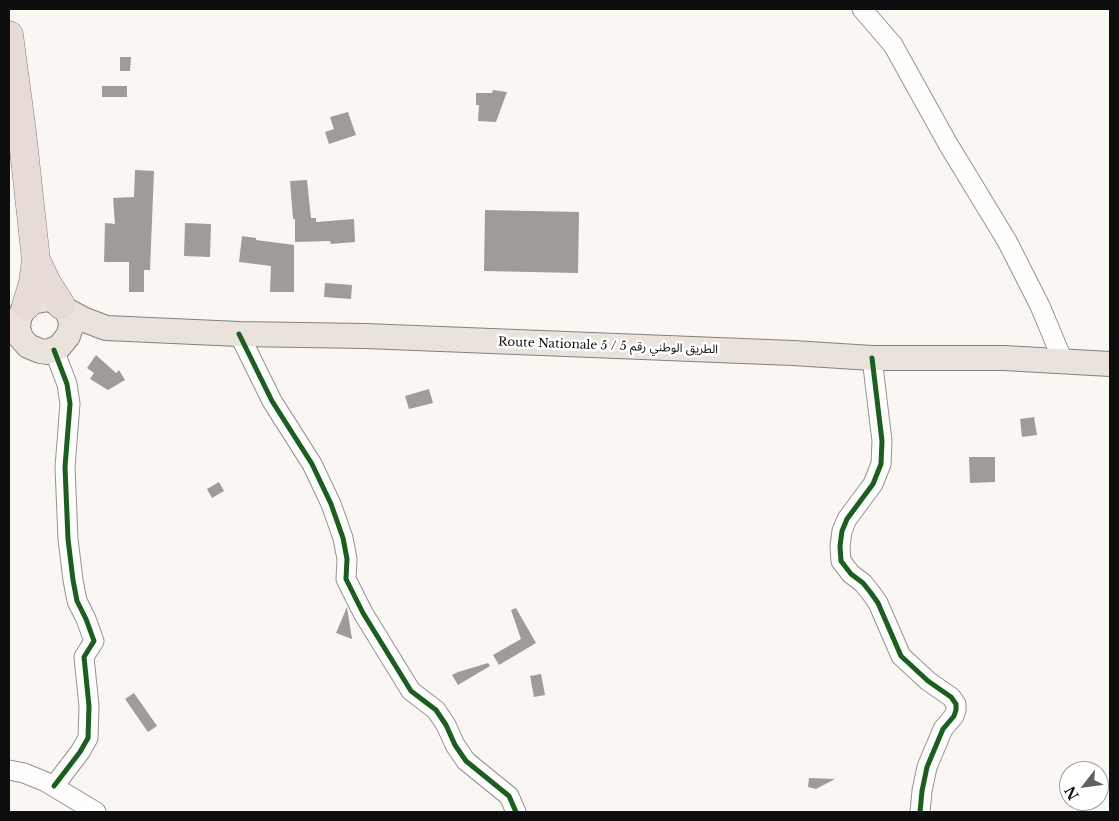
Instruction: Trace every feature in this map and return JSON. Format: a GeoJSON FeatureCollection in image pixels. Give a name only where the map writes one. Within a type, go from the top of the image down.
{"type":"FeatureCollection","features":[{"type":"Feature","properties":{"kind":"highway"},"geometry":{"type":"LineString","coordinates":[[9,35],[36,260],[34,283],[19,310]]}},
{"type":"Feature","properties":{"kind":"highway"},"geometry":{"type":"LineString","coordinates":[[36,260],[47,283],[63,307]]}},
{"type":"Feature","properties":{"kind":"main road"},"geometry":{"type":"LineString","coordinates":[[39,299],[54,301],[85,320],[106,328],[84,334],[58,347],[40,351],[18,342],[21,338],[18,328],[19,310],[39,299]]}},
{"type":"Feature","properties":{"kind":"main road"},"geometry":{"type":"LineString","coordinates":[[58,347],[68,336],[71,327],[70,318],[63,307]]}},
{"type":"Feature","properties":{"kind":"main road","name":"Route Nationale 5 / الطريق الوطني رقم 5"},"geometry":{"type":"LineString","coordinates":[[106,328],[239,334],[365,336],[872,358],[1004,358],[1110,364]]}},
{"type":"Feature","properties":{"kind":"street"},"geometry":{"type":"LineString","coordinates":[[862,9],[893,45],[948,144],[1007,241],[1040,306],[1063,361]]}},
{"type":"Feature","properties":{"kind":"street"},"geometry":{"type":"LineString","coordinates":[[239,334],[272,401],[312,464],[331,504],[343,538],[347,559],[346,579],[363,613],[411,691],[436,710],[466,761],[509,796],[516,812]]}},
{"type":"Feature","properties":{"kind":"street"},"geometry":{"type":"LineString","coordinates":[[54,786],[80,752],[88,738],[89,706],[84,657],[94,641],[77,601],[73,580],[68,539],[65,467],[70,404],[58,347]]}},
{"type":"Feature","properties":{"kind":"street"},"geometry":{"type":"LineString","coordinates":[[872,358],[882,441],[881,464],[873,484],[848,519],[842,531],[840,546],[841,562],[871,593],[901,656],[928,681],[951,697],[956,704],[954,716],[943,728],[927,767],[920,812]]}},
{"type":"Feature","properties":{"kind":"street"},"geometry":{"type":"LineString","coordinates":[[9,770],[24,773],[54,786],[96,812]]}},
{"type":"Feature","properties":{"kind":"building"},"geometry":{"type":"Polygon","coordinates":[[[120,57],[131,57],[130,71],[120,71],[120,57]]]}},
{"type":"Feature","properties":{"kind":"building"},"geometry":{"type":"Polygon","coordinates":[[[102,86],[127,86],[127,97],[102,97],[102,86]]]}},
{"type":"Feature","properties":{"kind":"building"},"geometry":{"type":"Polygon","coordinates":[[[493,90],[507,92],[496,122],[478,121],[479,105],[476,105],[476,93],[492,93],[493,90]]]}},
{"type":"Feature","properties":{"kind":"building"},"geometry":{"type":"Polygon","coordinates":[[[348,112],[356,135],[329,144],[325,132],[334,129],[330,117],[348,112]]]}},
{"type":"Feature","properties":{"kind":"building"},"geometry":{"type":"Polygon","coordinates":[[[135,170],[154,171],[150,270],[144,270],[144,292],[129,292],[129,262],[104,262],[105,223],[115,224],[113,198],[134,197],[135,170]]]}},
{"type":"Feature","properties":{"kind":"building"},"geometry":{"type":"Polygon","coordinates":[[[307,180],[311,218],[316,218],[316,222],[354,219],[355,242],[331,244],[330,241],[295,242],[295,219],[293,219],[290,181],[307,180]]]}},
{"type":"Feature","properties":{"kind":"building"},"geometry":{"type":"Polygon","coordinates":[[[485,210],[579,212],[578,273],[484,271],[485,210]]]}},
{"type":"Feature","properties":{"kind":"building"},"geometry":{"type":"Polygon","coordinates":[[[185,223],[211,224],[210,257],[184,256],[185,223]]]}},
{"type":"Feature","properties":{"kind":"building"},"geometry":{"type":"Polygon","coordinates":[[[242,236],[256,238],[256,240],[294,245],[294,292],[270,292],[271,266],[239,262],[242,236]]]}},
{"type":"Feature","properties":{"kind":"building"},"geometry":{"type":"Polygon","coordinates":[[[325,283],[352,285],[351,299],[324,297],[325,283]]]}},
{"type":"Feature","properties":{"kind":"building"},"geometry":{"type":"Polygon","coordinates":[[[96,355],[116,373],[119,370],[125,380],[108,390],[90,379],[94,373],[87,368],[96,355]]]}},
{"type":"Feature","properties":{"kind":"building"},"geometry":{"type":"Polygon","coordinates":[[[429,389],[433,403],[409,409],[405,396],[429,389]]]}},
{"type":"Feature","properties":{"kind":"building"},"geometry":{"type":"Polygon","coordinates":[[[1034,417],[1037,435],[1022,437],[1020,419],[1034,417]]]}},
{"type":"Feature","properties":{"kind":"building"},"geometry":{"type":"Polygon","coordinates":[[[969,457],[995,457],[995,482],[970,483],[969,457]]]}},
{"type":"Feature","properties":{"kind":"building"},"geometry":{"type":"Polygon","coordinates":[[[219,482],[224,491],[212,498],[207,489],[219,482]]]}},
{"type":"Feature","properties":{"kind":"building"},"geometry":{"type":"Polygon","coordinates":[[[347,607],[352,639],[336,633],[347,607]]]}},
{"type":"Feature","properties":{"kind":"building"},"geometry":{"type":"Polygon","coordinates":[[[516,608],[536,643],[499,665],[493,655],[521,639],[511,610],[516,608]]]}},
{"type":"Feature","properties":{"kind":"building"},"geometry":{"type":"Polygon","coordinates":[[[488,663],[490,666],[458,685],[452,675],[458,672],[488,663]]]}},
{"type":"Feature","properties":{"kind":"building"},"geometry":{"type":"Polygon","coordinates":[[[541,674],[545,695],[534,697],[530,676],[541,674]]]}},
{"type":"Feature","properties":{"kind":"building"},"geometry":{"type":"Polygon","coordinates":[[[134,693],[157,726],[148,732],[125,699],[134,693]]]}},
{"type":"Feature","properties":{"kind":"building"},"geometry":{"type":"Polygon","coordinates":[[[809,778],[835,779],[816,789],[808,787],[809,778]]]}},
{"type":"Feature","properties":{"kind":"cycle path"},"geometry":{"type":"LineString","coordinates":[[239,334],[272,401],[312,464],[331,504],[343,538],[347,559],[346,579],[363,613],[411,691],[436,710],[466,761],[509,796],[516,812]]}},
{"type":"Feature","properties":{"kind":"cycle path"},"geometry":{"type":"LineString","coordinates":[[54,350],[67,384],[70,404],[65,467],[68,539],[73,580],[77,601],[94,641],[84,657],[89,706],[88,738],[80,752],[54,786]]}},
{"type":"Feature","properties":{"kind":"cycle path"},"geometry":{"type":"LineString","coordinates":[[872,358],[882,441],[881,464],[873,484],[847,519],[842,531],[841,561],[851,574],[863,583],[878,603],[901,656],[928,681],[951,697],[956,704],[954,716],[943,729],[927,767],[920,812]]}}]}
